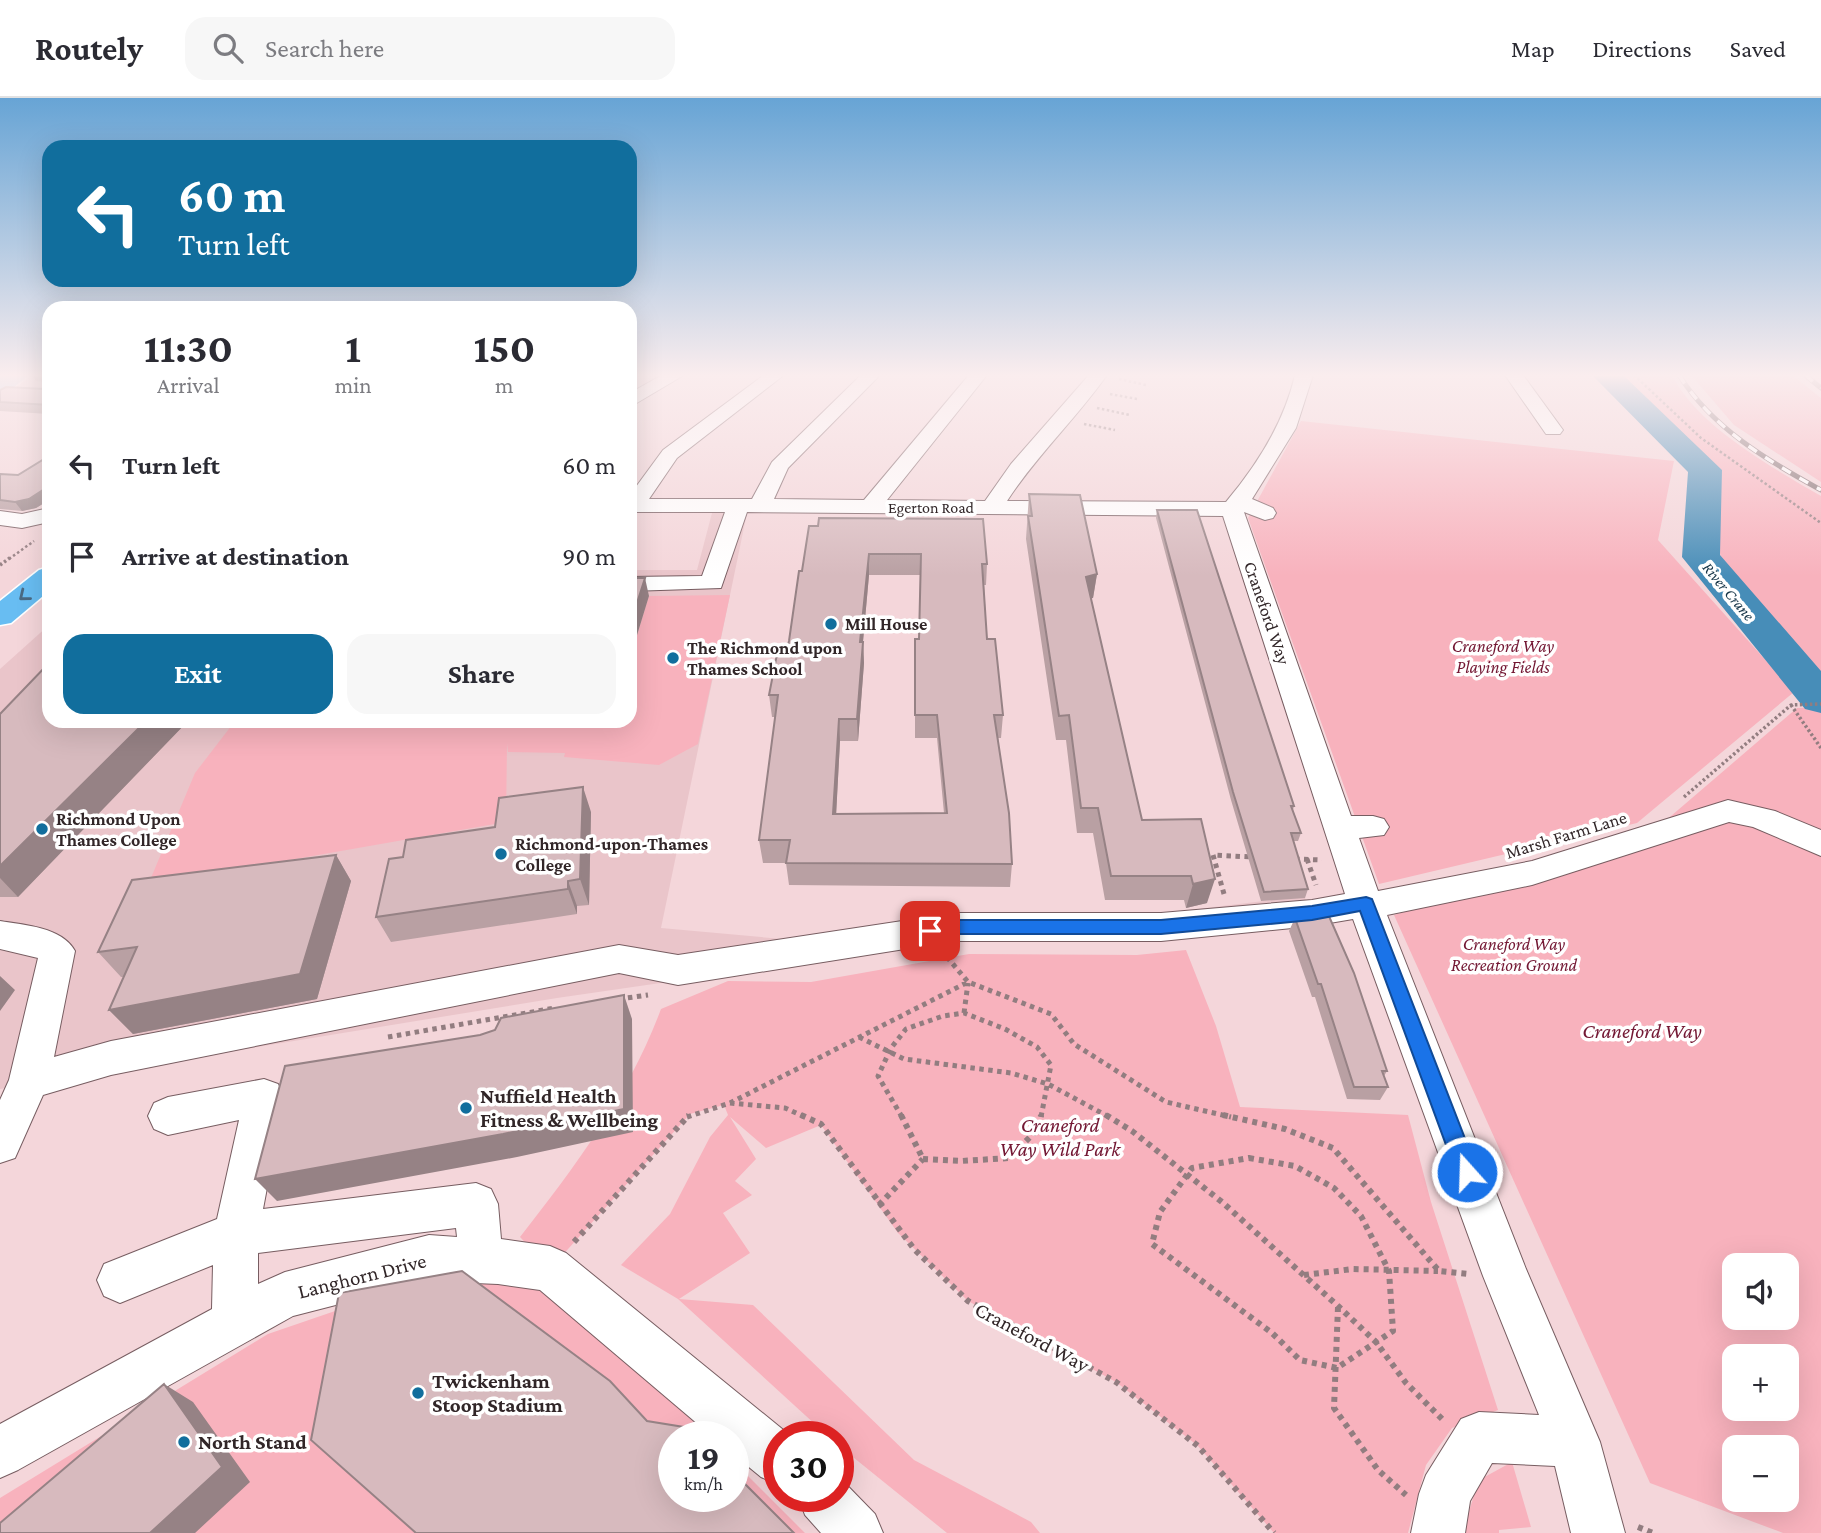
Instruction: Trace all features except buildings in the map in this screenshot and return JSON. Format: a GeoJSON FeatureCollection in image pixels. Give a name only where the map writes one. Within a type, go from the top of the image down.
{"type":"FeatureCollection","features":[{"type":"Feature","properties":{"kind":"highway"},"geometry":{"type":"LineString","coordinates":[[0,585],[42,545]]}},
{"type":"Feature","properties":{"kind":"highway"},"geometry":{"type":"LineString","coordinates":[[0,616],[42,582]]}},
{"type":"Feature","properties":{"kind":"street"},"geometry":{"type":"LineString","coordinates":[[637,498],[670,454],[686,442]]}},
{"type":"Feature","properties":{"kind":"street"},"geometry":{"type":"LineString","coordinates":[[637,585],[656,590],[712,583],[749,505],[779,466],[803,442]]}},
{"type":"Feature","properties":{"kind":"street"},"geometry":{"type":"LineString","coordinates":[[871,506],[923,442]]}},
{"type":"Feature","properties":{"kind":"street"},"geometry":{"type":"LineString","coordinates":[[992,507],[1018,468],[1042,442]]}},
{"type":"Feature","properties":{"kind":"street"},"geometry":{"type":"LineString","coordinates":[[1245,508],[1253,484],[1277,442]]}},
{"type":"Feature","properties":{"kind":"street","name":"Egerton Road"},"geometry":{"type":"LineString","coordinates":[[637,505],[1245,508]]}},
{"type":"Feature","properties":{"kind":"street","name":"Craneford Way"},"geometry":{"type":"LineString","coordinates":[[1245,508],[1354,838],[1366,905],[1506,1276],[1575,1442],[1598,1533]]}},
{"type":"Feature","properties":{"kind":"street"},"geometry":{"type":"LineString","coordinates":[[0,518],[22,521],[42,517]]}},
{"type":"Feature","properties":{"kind":"street"},"geometry":{"type":"LineString","coordinates":[[29,1081],[111,1058],[619,959],[678,970],[955,927],[1161,927],[1312,913],[1366,905],[1532,873],[1728,811],[1748,813],[1775,822],[1821,844]]}},
{"type":"Feature","properties":{"kind":"street"},"geometry":{"type":"LineString","coordinates":[[0,936],[35,941],[57,951],[29,1081],[0,1144]]}},
{"type":"Feature","properties":{"kind":"street"},"geometry":{"type":"LineString","coordinates":[[168,1116],[274,1085],[236,1234],[235,1323]]}},
{"type":"Feature","properties":{"kind":"street"},"geometry":{"type":"LineString","coordinates":[[120,1280],[236,1234],[476,1204],[481,1261]]}},
{"type":"Feature","properties":{"kind":"street","name":"Langhorn Drive"},"geometry":{"type":"LineString","coordinates":[[0,1452],[285,1295],[429,1258],[550,1269]]}},
{"type":"Feature","properties":{"kind":"street"},"geometry":{"type":"LineString","coordinates":[[550,1269],[763,1446]]}},
{"type":"Feature","properties":{"kind":"street"},"geometry":{"type":"LineString","coordinates":[[1424,1518],[1445,1494],[1479,1437],[1575,1442]]}},
{"type":"Feature","properties":{"kind":"street"},"geometry":{"type":"LineString","coordinates":[[838,1512],[856,1533]]}},
{"type":"Feature","properties":{"kind":"path"},"geometry":{"type":"LineString","coordinates":[[1707,442],[1821,523]]}},
{"type":"Feature","properties":{"kind":"path"},"geometry":{"type":"LineString","coordinates":[[0,565],[42,544]]}},
{"type":"Feature","properties":{"kind":"path"},"geometry":{"type":"LineString","coordinates":[[1681,800],[1791,705],[1821,704]]}},
{"type":"Feature","properties":{"kind":"path"},"geometry":{"type":"LineString","coordinates":[[1791,705],[1821,748]]}},
{"type":"Feature","properties":{"kind":"path"},"geometry":{"type":"LineString","coordinates":[[1294,859],[1307,859],[1354,838]]}},
{"type":"Feature","properties":{"kind":"path"},"geometry":{"type":"LineString","coordinates":[[1224,896],[1213,855],[1254,857]]}},
{"type":"Feature","properties":{"kind":"path"},"geometry":{"type":"LineString","coordinates":[[1307,859],[1317,890]]}},
{"type":"Feature","properties":{"kind":"path"},"geometry":{"type":"LineString","coordinates":[[944,954],[968,982],[1051,1014],[1074,1044],[1166,1102],[1285,1129],[1333,1147],[1438,1272]]}},
{"type":"Feature","properties":{"kind":"path"},"geometry":{"type":"LineString","coordinates":[[964,1013],[968,982]]}},
{"type":"Feature","properties":{"kind":"path"},"geometry":{"type":"LineString","coordinates":[[550,1269],[690,1114],[730,1103],[968,982]]}},
{"type":"Feature","properties":{"kind":"path"},"geometry":{"type":"LineString","coordinates":[[879,1205],[923,1159],[961,1161],[1009,1158],[1039,1128],[1051,1065],[1037,1047],[1005,1029],[964,1013],[943,1016],[906,1029],[891,1048],[878,1076],[923,1159]]}},
{"type":"Feature","properties":{"kind":"path"},"geometry":{"type":"LineString","coordinates":[[859,1037],[904,1059],[1011,1073],[1048,1084],[1091,1106],[1168,1158],[1222,1202],[1376,1342],[1406,1383],[1452,1427]]}},
{"type":"Feature","properties":{"kind":"path","name":"Craneford Way"},"geometry":{"type":"LineString","coordinates":[[730,1103],[785,1108],[821,1125],[914,1249],[968,1301],[1116,1382],[1198,1446],[1274,1533]]}},
{"type":"Feature","properties":{"kind":"path"},"geometry":{"type":"LineString","coordinates":[[1249,1158],[1294,1166],[1334,1188],[1361,1216],[1390,1271],[1393,1331],[1337,1368],[1300,1360],[1272,1333],[1152,1244],[1154,1223],[1168,1197],[1192,1168],[1249,1158]]}},
{"type":"Feature","properties":{"kind":"path"},"geometry":{"type":"LineString","coordinates":[[1303,1276],[1353,1269],[1506,1276]]}},
{"type":"Feature","properties":{"kind":"path"},"geometry":{"type":"LineString","coordinates":[[1338,1306],[1334,1408],[1378,1470],[1406,1494],[1424,1518]]}},
{"type":"Feature","properties":{"kind":"shaded area","name":"Richmond-upon-Thames College"},"geometry":{"type":"Polygon","coordinates":[[[712,513],[747,513],[661,928],[782,939],[1115,919],[1304,896],[1312,913],[1287,923],[1160,942],[970,938],[557,998],[0,1089],[0,669],[42,631],[42,728],[637,728],[637,570],[697,570],[712,513]]]}},
{"type":"Feature","properties":{"kind":"green space","name":"Craneford Way Playing Fields"},"geometry":{"type":"Polygon","coordinates":[[[1290,442],[1497,442],[1674,461],[1658,540],[1794,692],[1637,823],[1379,884],[1248,518],[1290,442]]]}},
{"type":"Feature","properties":{"kind":"green space"},"geometry":{"type":"Polygon","coordinates":[[[1683,442],[1735,442],[1821,496],[1821,681],[1721,564],[1713,470],[1683,442]]]}},
{"type":"Feature","properties":{"kind":"green space"},"geometry":{"type":"Polygon","coordinates":[[[1760,442],[1821,442],[1821,482],[1760,442]]]}},
{"type":"Feature","properties":{"kind":"green space","name":"The Richmond upon Thames School"},"geometry":{"type":"Polygon","coordinates":[[[730,595],[698,744],[659,765],[564,757],[565,753],[508,752],[507,743],[506,822],[148,885],[195,773],[230,728],[637,728],[637,635],[649,596],[730,595]]]}},
{"type":"Feature","properties":{"kind":"green space"},"geometry":{"type":"Polygon","coordinates":[[[1818,707],[1821,711],[1821,839],[1773,817],[1664,822],[1797,708],[1818,707]]]}},
{"type":"Feature","properties":{"kind":"green space","name":"Craneford Way"},"geometry":{"type":"Polygon","coordinates":[[[1732,817],[1821,851],[1821,1533],[1783,1533],[1727,1512],[1799,1512],[1799,1435],[1722,1435],[1722,1510],[1650,1483],[1394,915],[1732,817]]]}},
{"type":"Feature","properties":{"kind":"green space","name":"Craneford Way Wild Park"},"geometry":{"type":"Polygon","coordinates":[[[1186,950],[1216,1026],[1240,1107],[1408,1115],[1431,1202],[1498,1410],[1452,1428],[1426,1465],[1408,1533],[1274,1533],[1198,1446],[1116,1382],[968,1301],[898,1233],[821,1125],[766,1148],[730,1117],[756,1159],[735,1181],[752,1195],[723,1213],[750,1253],[679,1299],[753,1305],[914,1460],[1031,1522],[1040,1533],[947,1533],[854,1458],[854,1421],[811,1421],[678,1299],[621,1265],[670,1214],[710,1137],[728,1115],[724,1105],[690,1114],[550,1269],[520,1237],[600,1128],[634,1070],[661,1009],[728,981],[811,982],[969,954],[1137,955],[1186,950]]]}},
{"type":"Feature","properties":{"kind":"green space","name":"Twickenham Stoop Stadium"},"geometry":{"type":"Polygon","coordinates":[[[481,1261],[582,1310],[693,1421],[658,1421],[658,1512],[749,1512],[749,1477],[763,1491],[763,1512],[784,1512],[805,1533],[0,1533],[0,1498],[268,1334],[481,1261]]]}},
{"type":"Feature","properties":{"kind":"green space"},"geometry":{"type":"Polygon","coordinates":[[[1512,1462],[1531,1527],[1499,1530],[1499,1533],[1462,1533],[1479,1480],[1512,1462]]]}},
{"type":"Feature","properties":{"kind":"waterway","name":"River Crane"},"geometry":{"type":"LineString","coordinates":[[1676,442],[1705,470],[1701,557],[1821,699]]}},
{"type":"Feature","properties":{"kind":"railway"},"geometry":{"type":"LineString","coordinates":[[1742,442],[1821,490]]}},
{"type":"Feature","properties":{"kind":"place","name":"Mill House"},"geometry":{"type":"Point","coordinates":[831,624]}},
{"type":"Feature","properties":{"kind":"place","name":"The Richmond upon Thames School"},"geometry":{"type":"Point","coordinates":[673,658]}},
{"type":"Feature","properties":{"kind":"place","name":"Richmond Upon Thames College"},"geometry":{"type":"Point","coordinates":[42,829]}},
{"type":"Feature","properties":{"kind":"place","name":"Richmond-upon-Thames College"},"geometry":{"type":"Point","coordinates":[501,854]}},
{"type":"Feature","properties":{"kind":"place","name":"Nuffield Health Fitness & Wellbeing"},"geometry":{"type":"Point","coordinates":[466,1108]}},
{"type":"Feature","properties":{"kind":"place","name":"Twickenham Stoop Stadium"},"geometry":{"type":"Point","coordinates":[418,1393]}},
{"type":"Feature","properties":{"kind":"place","name":"North Stand"},"geometry":{"type":"Point","coordinates":[184,1442]}},
{"type":"Feature","properties":{"kind":"route"},"geometry":{"type":"LineString","coordinates":[[930,931],[955,927],[1161,927],[1312,913],[1366,904],[1467,1172]]}},
{"type":"Feature","properties":{"kind":"park label","name":"Craneford Way Recreation Ground"},"geometry":{"type":"Point","coordinates":[1514,954]}}]}
